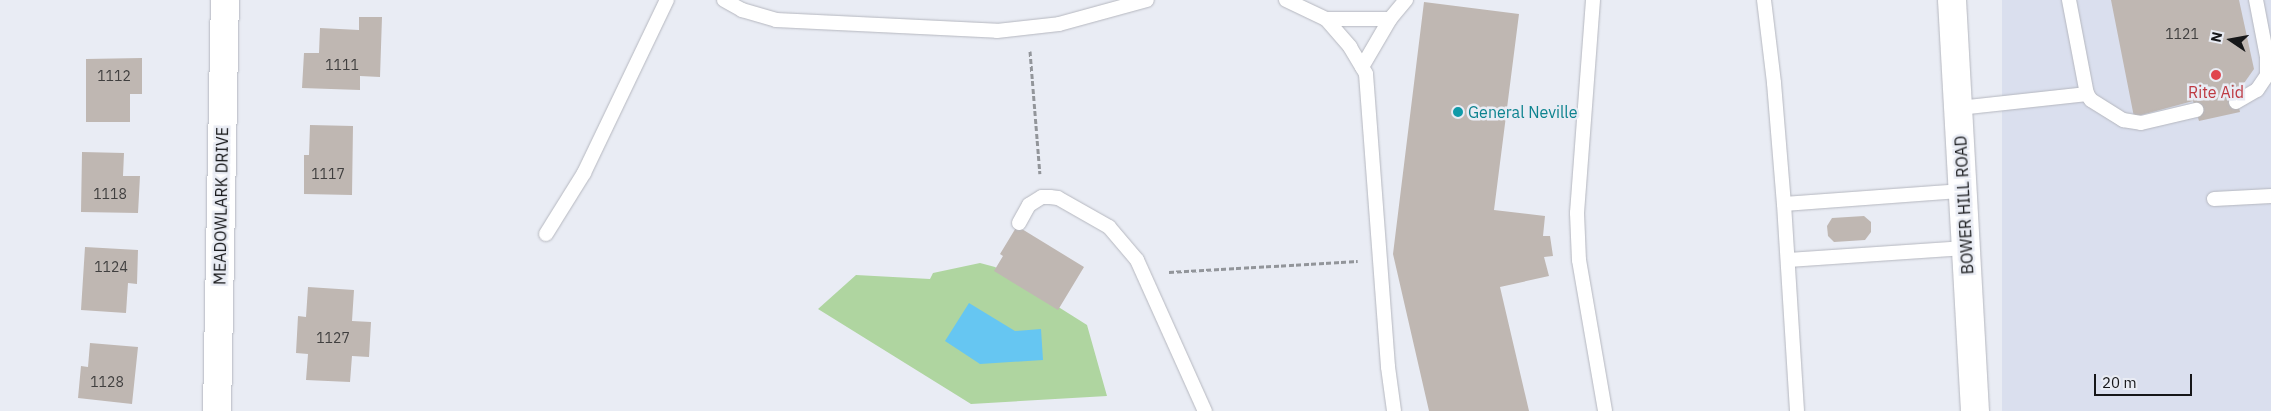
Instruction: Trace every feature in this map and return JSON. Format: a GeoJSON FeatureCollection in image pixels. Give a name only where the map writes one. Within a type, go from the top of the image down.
{"type":"FeatureCollection","features":[{"type":"Feature","properties":{"kind":"main road","name":"MEADOWLARK DRIVE"},"geometry":{"type":"LineString","coordinates":[[218,411],[225,0]]}},
{"type":"Feature","properties":{"kind":"main road","name":"BOWER HILL ROAD"},"geometry":{"type":"LineString","coordinates":[[1952,0],[1976,411]]}},
{"type":"Feature","properties":{"kind":"lane"},"geometry":{"type":"LineString","coordinates":[[546,234],[584,173],[667,0]]}},
{"type":"Feature","properties":{"kind":"lane"},"geometry":{"type":"LineString","coordinates":[[724,0],[742,10],[776,20],[997,31],[1059,24],[1147,0]]}},
{"type":"Feature","properties":{"kind":"lane"},"geometry":{"type":"LineString","coordinates":[[1286,0],[1326,19],[1350,47],[1366,74],[1394,411]]}},
{"type":"Feature","properties":{"kind":"lane"},"geometry":{"type":"LineString","coordinates":[[1362,67],[1390,19],[1406,0]]}},
{"type":"Feature","properties":{"kind":"lane"},"geometry":{"type":"LineString","coordinates":[[1593,0],[1577,213],[1579,260],[1605,411]]}},
{"type":"Feature","properties":{"kind":"lane"},"geometry":{"type":"LineString","coordinates":[[1764,0],[1774,83],[1784,204],[1797,411]]}},
{"type":"Feature","properties":{"kind":"lane"},"geometry":{"type":"LineString","coordinates":[[2069,0],[2087,94],[2091,100],[2123,120],[2141,123],[2196,110]]}},
{"type":"Feature","properties":{"kind":"lane"},"geometry":{"type":"LineString","coordinates":[[2236,102],[2257,90],[2264,83],[2267,75],[2267,57],[2256,0]]}},
{"type":"Feature","properties":{"kind":"lane"},"geometry":{"type":"LineString","coordinates":[[1326,19],[1390,19]]}},
{"type":"Feature","properties":{"kind":"lane"},"geometry":{"type":"LineString","coordinates":[[1959,108],[2087,94]]}},
{"type":"Feature","properties":{"kind":"lane"},"geometry":{"type":"LineString","coordinates":[[1784,204],[1963,191]]}},
{"type":"Feature","properties":{"kind":"lane"},"geometry":{"type":"LineString","coordinates":[[2214,199],[2271,196]]}},
{"type":"Feature","properties":{"kind":"lane"},"geometry":{"type":"LineString","coordinates":[[1019,222],[1029,205],[1042,197],[1058,198],[1109,227],[1137,260],[1205,411]]}},
{"type":"Feature","properties":{"kind":"lane"},"geometry":{"type":"LineString","coordinates":[[1788,260],[1966,248]]}},
{"type":"Feature","properties":{"kind":"path"},"geometry":{"type":"LineString","coordinates":[[1031,72],[1042,197]]}},
{"type":"Feature","properties":{"kind":"path"},"geometry":{"type":"LineString","coordinates":[[1144,274],[1381,260]]}},
{"type":"Feature","properties":{"kind":"shaded area"},"geometry":{"type":"Polygon","coordinates":[[[2002,0],[2271,0],[2271,411],[2002,411],[2002,0]]]}},
{"type":"Feature","properties":{"kind":"green space"},"geometry":{"type":"Polygon","coordinates":[[[980,263],[995,267],[1087,325],[1107,396],[971,404],[818,309],[856,275],[930,279],[933,273],[980,263]]]}},
{"type":"Feature","properties":{"kind":"water"},"geometry":{"type":"Polygon","coordinates":[[[969,303],[1015,331],[1041,329],[1043,360],[980,364],[945,341],[969,303]]]}},
{"type":"Feature","properties":{"kind":"building","name":"Rite Aid"},"geometry":{"type":"Polygon","coordinates":[[[2111,0],[2239,0],[2254,69],[2242,86],[2234,87],[2240,112],[2199,121],[2193,101],[2134,117],[2111,0]]]}},
{"type":"Feature","properties":{"kind":"building","name":"General Neville"},"geometry":{"type":"Polygon","coordinates":[[[1424,2],[1519,14],[1494,210],[1545,216],[1543,236],[1550,236],[1553,256],[1544,257],[1549,276],[1500,287],[1529,411],[1429,411],[1393,254],[1424,2]]]}},
{"type":"Feature","properties":{"kind":"building"},"geometry":{"type":"Polygon","coordinates":[[[359,17],[382,17],[380,77],[360,76],[360,90],[302,88],[304,53],[319,53],[320,28],[359,30],[359,17]]]}},
{"type":"Feature","properties":{"kind":"building"},"geometry":{"type":"Polygon","coordinates":[[[142,58],[142,94],[130,94],[130,122],[86,122],[86,59],[142,58]]]}},
{"type":"Feature","properties":{"kind":"building"},"geometry":{"type":"Polygon","coordinates":[[[310,125],[353,126],[352,195],[304,194],[304,155],[309,155],[310,125]]]}},
{"type":"Feature","properties":{"kind":"building"},"geometry":{"type":"Polygon","coordinates":[[[82,152],[124,153],[123,176],[140,176],[138,213],[81,212],[82,152]]]}},
{"type":"Feature","properties":{"kind":"building"},"geometry":{"type":"Polygon","coordinates":[[[1864,216],[1871,222],[1871,232],[1865,240],[1834,242],[1828,236],[1827,226],[1832,218],[1864,216]]]}},
{"type":"Feature","properties":{"kind":"building"},"geometry":{"type":"Polygon","coordinates":[[[1017,226],[1084,267],[1058,310],[994,271],[1003,256],[1000,254],[1017,226]]]}},
{"type":"Feature","properties":{"kind":"building"},"geometry":{"type":"Polygon","coordinates":[[[85,247],[138,250],[137,284],[128,283],[126,313],[81,310],[85,247]]]}},
{"type":"Feature","properties":{"kind":"building"},"geometry":{"type":"Polygon","coordinates":[[[308,287],[354,290],[352,321],[371,322],[369,357],[352,356],[350,382],[306,380],[308,354],[296,353],[298,316],[306,317],[308,287]]]}},
{"type":"Feature","properties":{"kind":"building"},"geometry":{"type":"Polygon","coordinates":[[[90,343],[138,347],[132,404],[78,398],[81,366],[88,367],[90,343]]]}},
{"type":"Feature","properties":{"kind":"place","name":"Rite Aid"},"geometry":{"type":"Point","coordinates":[2216,75]}},
{"type":"Feature","properties":{"kind":"place","name":"General Neville"},"geometry":{"type":"Point","coordinates":[1458,112]}}]}
